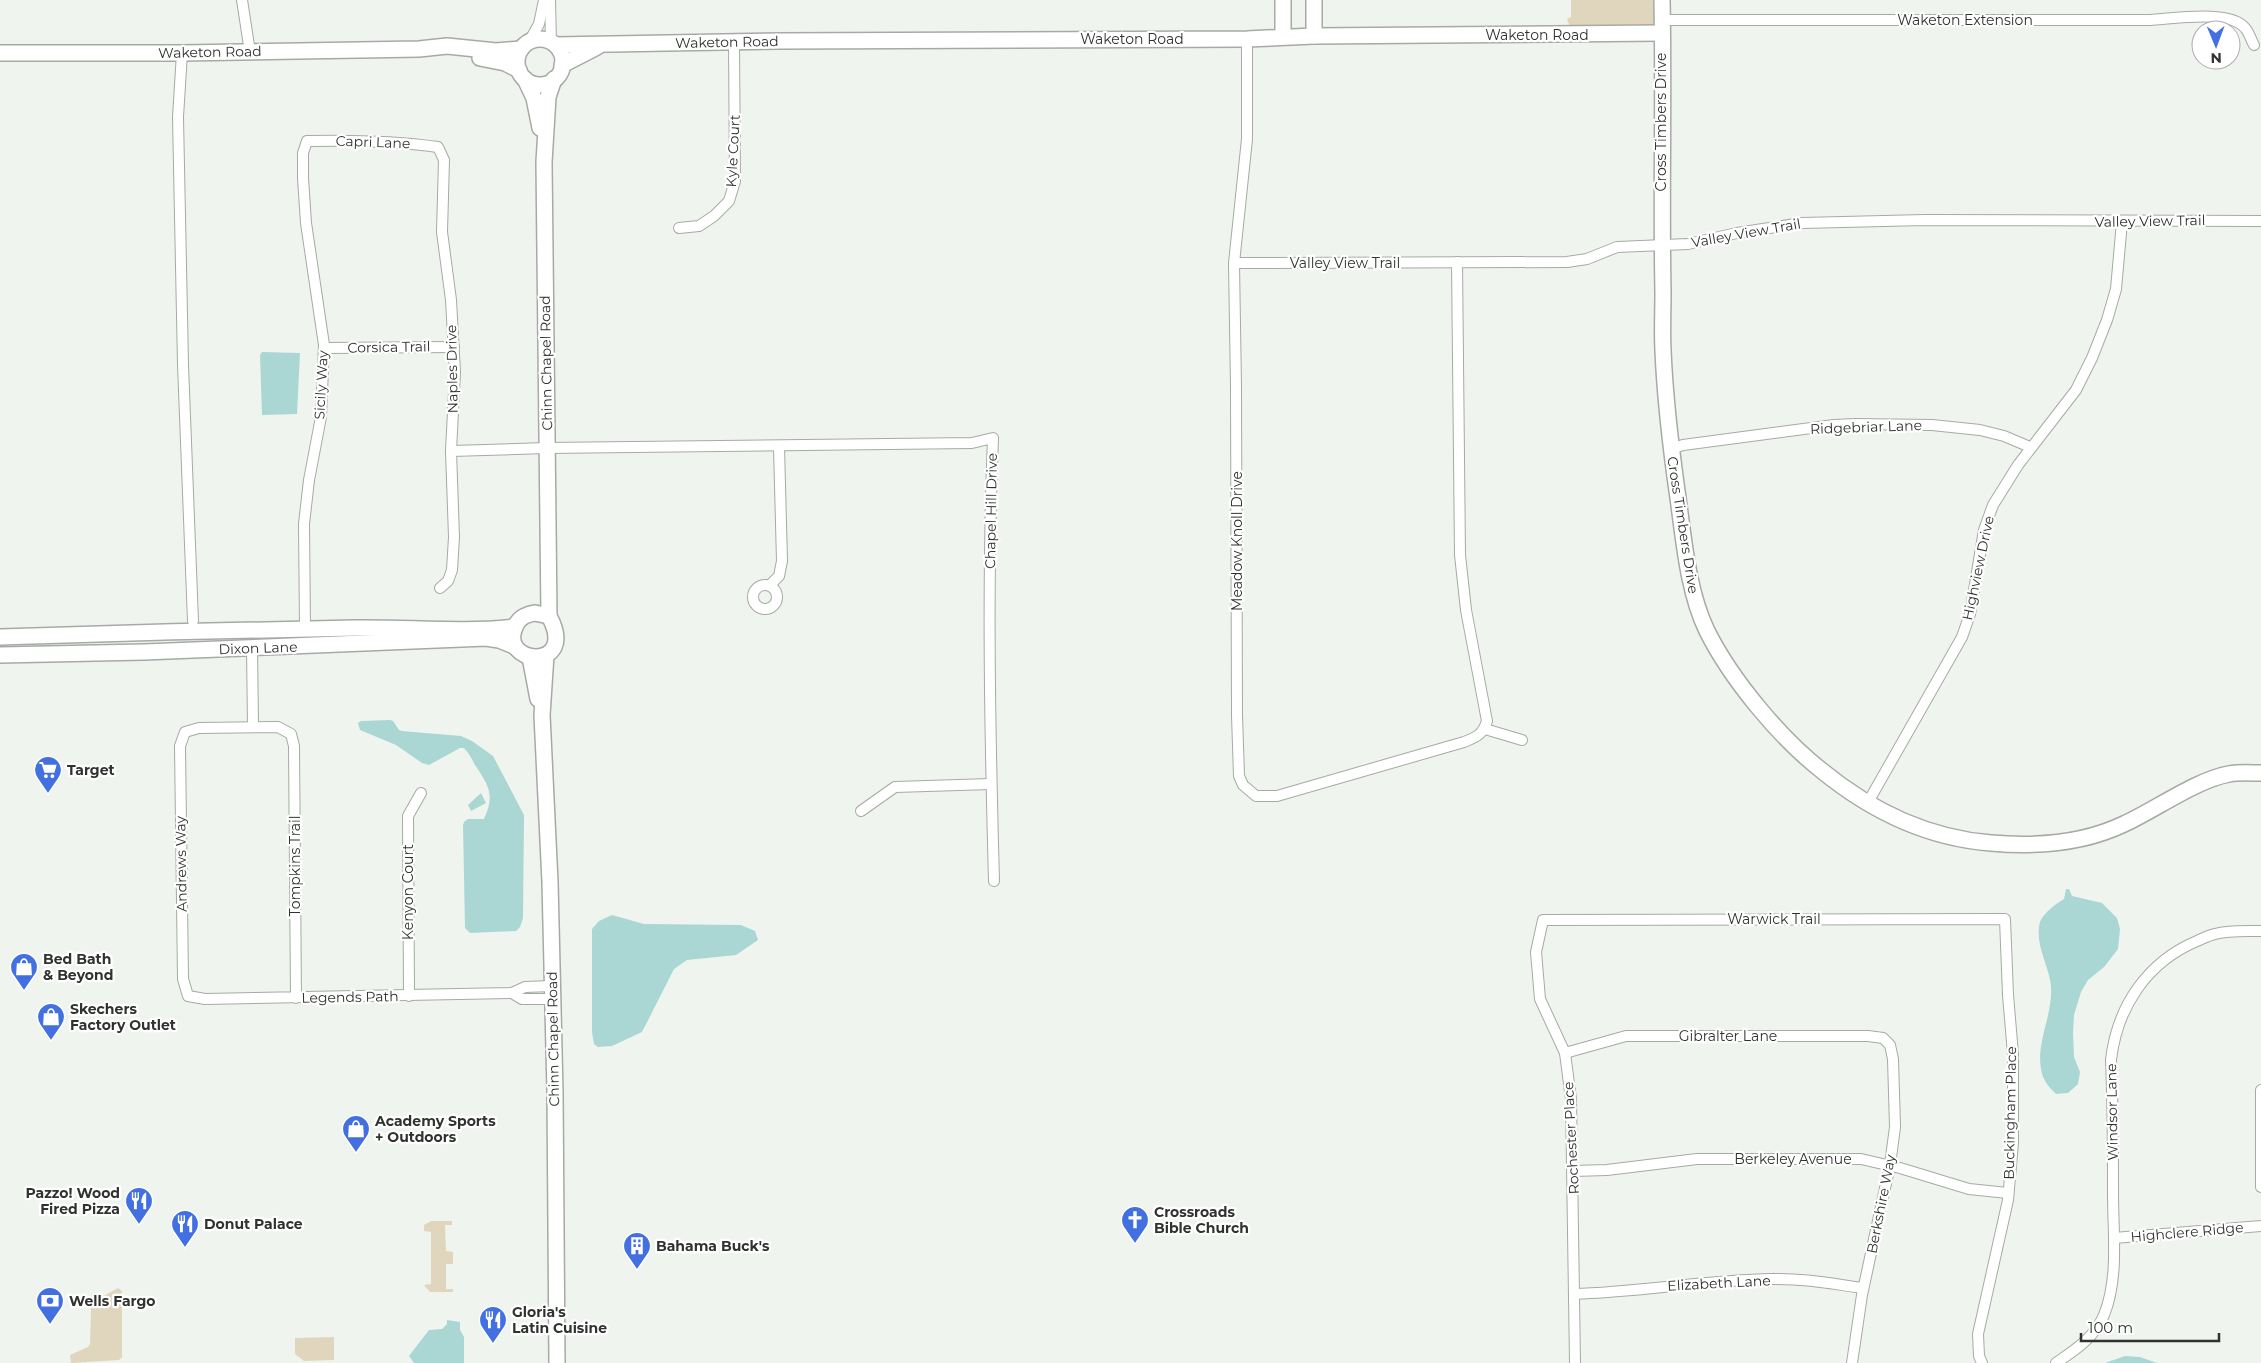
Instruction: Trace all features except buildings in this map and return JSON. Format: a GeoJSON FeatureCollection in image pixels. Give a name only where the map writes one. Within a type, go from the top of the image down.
{"type":"FeatureCollection","features":[{"type":"Feature","properties":{"kind":"street"},"geometry":{"type":"LineString","coordinates":[[242,0],[250,52]]}},
{"type":"Feature","properties":{"kind":"street"},"geometry":{"type":"LineString","coordinates":[[544,0],[539,24],[517,60],[522,74],[539,84],[554,79],[562,65],[561,54],[553,43],[550,0]]}},
{"type":"Feature","properties":{"kind":"street"},"geometry":{"type":"LineString","coordinates":[[1283,0],[1283,37]]}},
{"type":"Feature","properties":{"kind":"street"},"geometry":{"type":"LineString","coordinates":[[1314,0],[1314,36]]}},
{"type":"Feature","properties":{"kind":"street","name":"Cross Timbers Drive"},"geometry":{"type":"LineString","coordinates":[[1662,0],[1663,347],[1671,449],[1693,594],[1706,630],[1724,659],[1758,706],[1791,744],[1846,790],[1867,804],[1886,815],[1939,835],[1988,843],[2047,844],[2075,841],[2122,825],[2206,782],[2228,774],[2261,773]]}},
{"type":"Feature","properties":{"kind":"street","name":"Waketon Extension"},"geometry":{"type":"LineString","coordinates":[[1662,27],[2150,20],[2222,17],[2238,22],[2245,27],[2254,46]]}},
{"type":"Feature","properties":{"kind":"street","name":"Waketon Road"},"geometry":{"type":"LineString","coordinates":[[553,43],[1246,39],[1662,27]]}},
{"type":"Feature","properties":{"kind":"street"},"geometry":{"type":"LineString","coordinates":[[525,46],[540,39],[553,43]]}},
{"type":"Feature","properties":{"kind":"street","name":"Meadow Knoll Drive"},"geometry":{"type":"LineString","coordinates":[[1246,39],[1247,140],[1234,263],[1238,768],[1243,785],[1256,796],[1277,796],[1464,742],[1479,736],[1484,728]]}},
{"type":"Feature","properties":{"kind":"street","name":"Kyle Court"},"geometry":{"type":"LineString","coordinates":[[679,228],[699,226],[714,216],[729,201],[735,181],[734,42]]}},
{"type":"Feature","properties":{"kind":"street","name":"Waketon Road"},"geometry":{"type":"LineString","coordinates":[[562,65],[603,44]]}},
{"type":"Feature","properties":{"kind":"street","name":"Waketon Road"},"geometry":{"type":"LineString","coordinates":[[0,53],[250,52],[447,46],[496,52],[525,46]]}},
{"type":"Feature","properties":{"kind":"street","name":"Waketon Road"},"geometry":{"type":"LineString","coordinates":[[419,48],[497,61],[522,74]]}},
{"type":"Feature","properties":{"kind":"street"},"geometry":{"type":"LineString","coordinates":[[182,53],[178,117],[193,621]]}},
{"type":"Feature","properties":{"kind":"street","name":"Chinn Chapel Road"},"geometry":{"type":"LineString","coordinates":[[522,74],[537,108],[544,162]]}},
{"type":"Feature","properties":{"kind":"street","name":"Chinn Chapel Road"},"geometry":{"type":"LineString","coordinates":[[550,616],[547,564],[544,162],[548,97],[554,79]]}},
{"type":"Feature","properties":{"kind":"street","name":"Capri Lane"},"geometry":{"type":"LineString","coordinates":[[307,141],[342,140],[438,147]]}},
{"type":"Feature","properties":{"kind":"street","name":"Sicily Way"},"geometry":{"type":"LineString","coordinates":[[306,629],[304,524],[309,480],[321,417],[324,348],[306,223],[303,153],[307,141]]}},
{"type":"Feature","properties":{"kind":"street","name":"Naples Drive"},"geometry":{"type":"LineString","coordinates":[[438,147],[444,160],[442,232],[451,300],[455,372],[451,452],[454,538],[452,570],[448,582],[440,588]]}},
{"type":"Feature","properties":{"kind":"street","name":"Valley View Trail"},"geometry":{"type":"LineString","coordinates":[[1234,263],[1566,262],[1587,259],[1617,247],[1688,244],[1736,233],[1802,223],[1925,220],[2261,221]]}},
{"type":"Feature","properties":{"kind":"street","name":"Highview Drive"},"geometry":{"type":"LineString","coordinates":[[1867,804],[1962,637],[1970,614],[1984,530],[2002,488],[2030,447],[2076,390],[2092,358],[2111,308],[2116,289],[2122,222]]}},
{"type":"Feature","properties":{"kind":"street"},"geometry":{"type":"LineString","coordinates":[[1457,262],[1460,555],[1466,610],[1487,721],[1484,728],[1522,740]]}},
{"type":"Feature","properties":{"kind":"street","name":"Corsica Trail"},"geometry":{"type":"LineString","coordinates":[[324,348],[454,347]]}},
{"type":"Feature","properties":{"kind":"street","name":"Ridgebriar Lane"},"geometry":{"type":"LineString","coordinates":[[1671,449],[1683,445],[1800,429],[1855,424],[1932,425],[1980,430],[2004,436],[2030,447]]}},
{"type":"Feature","properties":{"kind":"street","name":"Chapel Hill Drive"},"geometry":{"type":"LineString","coordinates":[[451,452],[546,448],[972,444],[993,438],[990,512],[991,784],[994,881]]}},
{"type":"Feature","properties":{"kind":"street"},"geometry":{"type":"LineString","coordinates":[[770,585],[780,576],[782,561],[778,446]]}},
{"type":"Feature","properties":{"kind":"street","name":"Chinn Chapel Road"},"geometry":{"type":"LineString","coordinates":[[530,614],[539,602],[547,564]]}},
{"type":"Feature","properties":{"kind":"street"},"geometry":{"type":"LineString","coordinates":[[530,614],[550,616],[556,632],[557,640],[555,646],[546,655],[530,657],[524,655],[514,646],[514,627],[521,618],[530,614]]}},
{"type":"Feature","properties":{"kind":"street","name":"Dixon Lane"},"geometry":{"type":"LineString","coordinates":[[0,637],[306,629],[495,630],[514,627]]}},
{"type":"Feature","properties":{"kind":"street"},"geometry":{"type":"LineString","coordinates":[[97,652],[99,634]]}},
{"type":"Feature","properties":{"kind":"street","name":"Dixon Lane"},"geometry":{"type":"LineString","coordinates":[[0,655],[486,638],[499,640],[514,646]]}},
{"type":"Feature","properties":{"kind":"street"},"geometry":{"type":"LineString","coordinates":[[252,647],[253,728]]}},
{"type":"Feature","properties":{"kind":"street","name":"Chinn Chapel Road"},"geometry":{"type":"LineString","coordinates":[[546,655],[542,715],[552,992],[557,1363]]}},
{"type":"Feature","properties":{"kind":"street","name":"Chinn Chapel Road"},"geometry":{"type":"LineString","coordinates":[[530,657],[535,689],[542,715]]}},
{"type":"Feature","properties":{"kind":"street","name":"Tompkins Trail"},"geometry":{"type":"LineString","coordinates":[[253,728],[278,727],[291,734],[294,746],[296,998]]}},
{"type":"Feature","properties":{"kind":"street","name":"Andrews Way"},"geometry":{"type":"LineString","coordinates":[[188,996],[182,979],[180,746],[185,732],[199,728],[253,728]]}},
{"type":"Feature","properties":{"kind":"street"},"geometry":{"type":"LineString","coordinates":[[861,811],[895,787],[991,784]]}},
{"type":"Feature","properties":{"kind":"street","name":"Kenyon Court"},"geometry":{"type":"LineString","coordinates":[[409,996],[408,816],[421,792]]}},
{"type":"Feature","properties":{"kind":"street","name":"Warwick Trail"},"geometry":{"type":"LineString","coordinates":[[1543,920],[2005,919]]}},
{"type":"Feature","properties":{"kind":"street","name":"Buckingham Place"},"geometry":{"type":"LineString","coordinates":[[1982,1363],[1979,1356],[1978,1334],[2008,1193],[2013,1143],[2013,1054],[2005,919]]}},
{"type":"Feature","properties":{"kind":"street","name":"Rochester Place"},"geometry":{"type":"LineString","coordinates":[[1543,920],[1536,952],[1540,999],[1565,1053],[1571,1099],[1575,1363]]}},
{"type":"Feature","properties":{"kind":"street","name":"Windsor Lane"},"geometry":{"type":"LineString","coordinates":[[2056,1363],[2093,1334],[2104,1316],[2110,1292],[2114,1238],[2111,1060],[2116,1028],[2125,1007],[2138,986],[2159,963],[2177,949],[2214,934],[2261,931]]}},
{"type":"Feature","properties":{"kind":"street","name":"Legends Path"},"geometry":{"type":"LineString","coordinates":[[188,996],[205,999],[512,994],[522,999],[552,992]]}},
{"type":"Feature","properties":{"kind":"street","name":"Gibralter Lane"},"geometry":{"type":"LineString","coordinates":[[1565,1053],[1626,1036],[1868,1036],[1883,1038],[1890,1045]]}},
{"type":"Feature","properties":{"kind":"street","name":"Berkshire Way"},"geometry":{"type":"LineString","coordinates":[[1852,1363],[1863,1288],[1890,1165],[1894,1127],[1893,1059],[1890,1045]]}},
{"type":"Feature","properties":{"kind":"street"},"geometry":{"type":"LineString","coordinates":[[2261,1090],[2261,1187]]}},
{"type":"Feature","properties":{"kind":"street","name":"Berkeley Avenue"},"geometry":{"type":"LineString","coordinates":[[1573,1171],[1607,1170],[1697,1159],[1861,1159],[1890,1165],[1969,1189],[2008,1193]]}},
{"type":"Feature","properties":{"kind":"street","name":"Highclere Ridge"},"geometry":{"type":"LineString","coordinates":[[2114,1238],[2261,1226]]}},
{"type":"Feature","properties":{"kind":"street","name":"Elizabeth Lane"},"geometry":{"type":"LineString","coordinates":[[1574,1294],[1619,1292],[1716,1281],[1774,1279],[1812,1281],[1863,1288]]}},
{"type":"Feature","properties":{"kind":"shaded area"},"geometry":{"type":"Polygon","coordinates":[[[1571,0],[1657,0],[1656,21],[1653,26],[1570,27],[1567,19],[1571,17],[1571,0]]]}},
{"type":"Feature","properties":{"kind":"shaded area"},"geometry":{"type":"Polygon","coordinates":[[[431,1221],[452,1221],[452,1225],[445,1225],[446,1251],[453,1252],[453,1264],[446,1264],[446,1289],[453,1289],[453,1292],[430,1292],[424,1285],[431,1284],[431,1232],[424,1231],[424,1225],[431,1221]]]}},
{"type":"Feature","properties":{"kind":"shaded area"},"geometry":{"type":"Polygon","coordinates":[[[118,1288],[122,1291],[122,1357],[119,1360],[71,1363],[70,1355],[88,1347],[90,1344],[91,1310],[89,1304],[118,1288]]]}},
{"type":"Feature","properties":{"kind":"shaded area"},"geometry":{"type":"Polygon","coordinates":[[[334,1337],[334,1360],[304,1361],[295,1354],[295,1338],[334,1337]]]}},
{"type":"Feature","properties":{"kind":"water"},"geometry":{"type":"Polygon","coordinates":[[[262,352],[300,353],[297,414],[262,415],[260,355],[262,352]]]}},
{"type":"Feature","properties":{"kind":"water"},"geometry":{"type":"Polygon","coordinates":[[[390,720],[402,731],[461,736],[472,741],[493,756],[524,815],[523,918],[520,927],[516,931],[470,933],[465,928],[463,825],[468,819],[484,819],[490,797],[484,779],[464,748],[460,748],[429,765],[422,763],[396,745],[360,730],[358,723],[361,721],[390,720]]]}},
{"type":"Feature","properties":{"kind":"water"},"geometry":{"type":"Polygon","coordinates":[[[481,793],[486,803],[471,811],[468,805],[481,793]]]}},
{"type":"Feature","properties":{"kind":"water"},"geometry":{"type":"Polygon","coordinates":[[[2066,889],[2069,889],[2072,896],[2102,903],[2117,918],[2120,929],[2118,949],[2104,967],[2088,980],[2081,992],[2074,1015],[2074,1057],[2080,1072],[2078,1084],[2068,1093],[2056,1094],[2046,1083],[2041,1069],[2042,1039],[2050,1007],[2051,986],[2040,946],[2039,930],[2042,918],[2050,909],[2064,899],[2066,889]]]}},
{"type":"Feature","properties":{"kind":"water"},"geometry":{"type":"Polygon","coordinates":[[[612,915],[644,924],[741,925],[755,931],[758,940],[736,955],[687,960],[674,969],[642,1032],[612,1046],[598,1047],[594,1044],[592,1032],[592,929],[599,921],[612,915]]]}},
{"type":"Feature","properties":{"kind":"water"},"geometry":{"type":"Polygon","coordinates":[[[447,1320],[460,1322],[460,1330],[464,1337],[464,1363],[414,1363],[409,1356],[429,1330],[442,1329],[447,1324],[447,1320]]]}},
{"type":"Feature","properties":{"kind":"water"},"geometry":{"type":"Polygon","coordinates":[[[2125,1356],[2140,1357],[2157,1363],[2105,1363],[2125,1356]]]}},
{"type":"Feature","properties":{"kind":"place","name":"Target"},"geometry":{"type":"Point","coordinates":[48,794]}},
{"type":"Feature","properties":{"kind":"place","name":"Bed Bath & Beyond"},"geometry":{"type":"Point","coordinates":[24,991]}},
{"type":"Feature","properties":{"kind":"place","name":"Skechers Factory Outlet"},"geometry":{"type":"Point","coordinates":[51,1041]}},
{"type":"Feature","properties":{"kind":"place","name":"Academy Sports + Outdoors"},"geometry":{"type":"Point","coordinates":[356,1153]}},
{"type":"Feature","properties":{"kind":"place","name":"Pazzo! Wood Fired Pizza"},"geometry":{"type":"Point","coordinates":[139,1225]}},
{"type":"Feature","properties":{"kind":"place","name":"Crossroads Bible Church"},"geometry":{"type":"Point","coordinates":[1135,1244]}},
{"type":"Feature","properties":{"kind":"place","name":"Donut Palace"},"geometry":{"type":"Point","coordinates":[185,1248]}},
{"type":"Feature","properties":{"kind":"place","name":"Bahama Buck's"},"geometry":{"type":"Point","coordinates":[637,1270]}},
{"type":"Feature","properties":{"kind":"place","name":"Wells Fargo"},"geometry":{"type":"Point","coordinates":[50,1325]}},
{"type":"Feature","properties":{"kind":"place","name":"Gloria's Latin Cuisine"},"geometry":{"type":"Point","coordinates":[493,1344]}}]}
